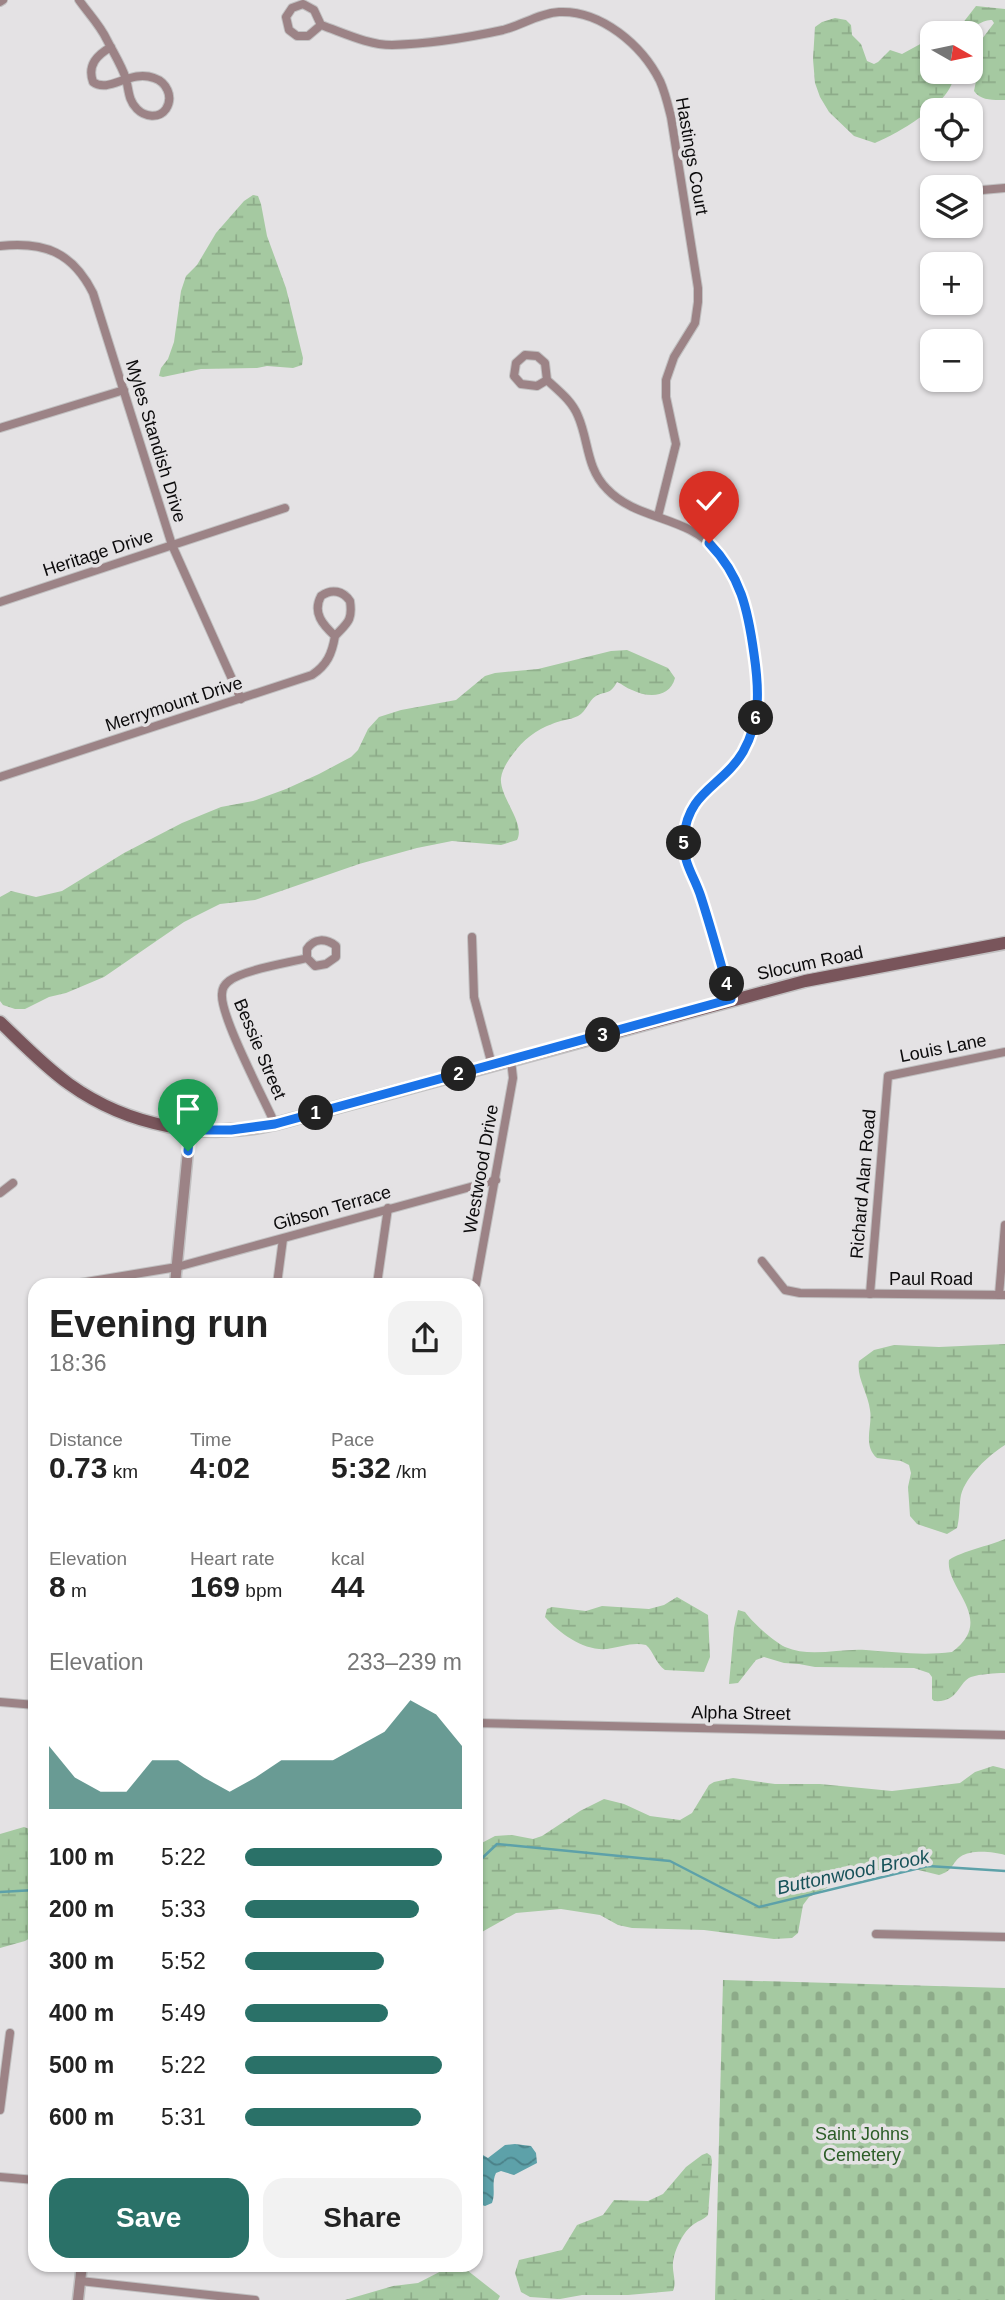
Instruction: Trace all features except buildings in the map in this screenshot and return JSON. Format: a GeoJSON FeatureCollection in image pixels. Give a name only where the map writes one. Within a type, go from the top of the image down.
{"type":"FeatureCollection","features":[{"type":"Feature","properties":{"kind":"main road","name":"Slocum Road"},"geometry":{"type":"LineString","coordinates":[[0,1023],[57,1074],[90,1097],[134,1117],[190,1130],[231,1130],[275,1124],[731,999],[822,977],[1005,943]]}},
{"type":"Feature","properties":{"kind":"street"},"geometry":{"type":"LineString","coordinates":[[79,0],[100,28],[110,47],[126,80],[130,99],[141,112],[154,116],[166,109],[169,94],[161,80],[140,75],[126,80],[102,86],[96,84],[90,71],[94,61],[110,47]]}},
{"type":"Feature","properties":{"kind":"street","name":"Hastings Court"},"geometry":{"type":"LineString","coordinates":[[321,25],[308,36],[297,36],[289,30],[286,17],[292,8],[303,4],[314,10],[321,25],[368,41],[390,45],[489,33],[508,29],[549,13],[570,12],[596,20],[616,32],[636,48],[653,70],[664,92],[670,117],[698,288],[695,323],[677,351],[666,380],[667,403],[676,444],[658,516]]}},
{"type":"Feature","properties":{"kind":"street"},"geometry":{"type":"LineString","coordinates":[[983,190],[1005,188]]}},
{"type":"Feature","properties":{"kind":"street","name":"Myles Standish Drive"},"geometry":{"type":"LineString","coordinates":[[0,246],[26,246],[67,258],[78,268],[93,293],[172,545],[241,699]]}},
{"type":"Feature","properties":{"kind":"street"},"geometry":{"type":"LineString","coordinates":[[547,380],[537,386],[521,384],[514,376],[516,363],[525,355],[537,356],[545,363],[547,380],[575,408],[593,469],[606,489],[630,506],[689,529],[715,549],[745,600],[759,698],[751,733],[734,765],[693,806],[687,820],[684,844],[687,866],[701,897],[731,999]]}},
{"type":"Feature","properties":{"kind":"street"},"geometry":{"type":"LineString","coordinates":[[0,428],[124,390]]}},
{"type":"Feature","properties":{"kind":"street","name":"Heritage Drive"},"geometry":{"type":"LineString","coordinates":[[0,602],[285,508]]}},
{"type":"Feature","properties":{"kind":"street","name":"Merrymount Drive"},"geometry":{"type":"LineString","coordinates":[[0,777],[295,681],[319,670],[330,656],[335,636],[347,626],[351,604],[346,596],[333,591],[321,596],[317,609],[320,620],[335,636]]}},
{"type":"Feature","properties":{"kind":"street"},"geometry":{"type":"LineString","coordinates":[[472,937],[474,996],[492,1065]]}},
{"type":"Feature","properties":{"kind":"street","name":"Bessie Street"},"geometry":{"type":"LineString","coordinates":[[275,1124],[228,1018],[222,997],[224,985],[239,975],[307,958]]}},
{"type":"Feature","properties":{"kind":"street","name":"Louis Lane"},"geometry":{"type":"LineString","coordinates":[[888,1076],[1005,1052]]}},
{"type":"Feature","properties":{"kind":"street","name":"Westwood Drive"},"geometry":{"type":"LineString","coordinates":[[477,1278],[513,1078],[511,1060]]}},
{"type":"Feature","properties":{"kind":"street","name":"Richard Alan Road"},"geometry":{"type":"LineString","coordinates":[[870,1294],[888,1076]]}},
{"type":"Feature","properties":{"kind":"street"},"geometry":{"type":"LineString","coordinates":[[176,1278],[190,1130]]}},
{"type":"Feature","properties":{"kind":"street","name":"Gibson Terrace"},"geometry":{"type":"LineString","coordinates":[[110,1278],[177,1267],[496,1180]]}},
{"type":"Feature","properties":{"kind":"street"},"geometry":{"type":"LineString","coordinates":[[0,1193],[13,1183]]}},
{"type":"Feature","properties":{"kind":"street"},"geometry":{"type":"LineString","coordinates":[[378,1278],[388,1208]]}},
{"type":"Feature","properties":{"kind":"street"},"geometry":{"type":"LineString","coordinates":[[1002,1295],[1005,1225]]}},
{"type":"Feature","properties":{"kind":"street"},"geometry":{"type":"LineString","coordinates":[[278,1278],[283,1239]]}},
{"type":"Feature","properties":{"kind":"street","name":"Paul Road"},"geometry":{"type":"LineString","coordinates":[[761,1261],[785,1290],[815,1294],[1002,1295]]}},
{"type":"Feature","properties":{"kind":"street"},"geometry":{"type":"LineString","coordinates":[[0,1702],[28,1704]]}},
{"type":"Feature","properties":{"kind":"street","name":"Alpha Street"},"geometry":{"type":"LineString","coordinates":[[483,1723],[1005,1735]]}},
{"type":"Feature","properties":{"kind":"street"},"geometry":{"type":"LineString","coordinates":[[876,1934],[1005,1937]]}},
{"type":"Feature","properties":{"kind":"street"},"geometry":{"type":"LineString","coordinates":[[0,2110],[10,2032]]}},
{"type":"Feature","properties":{"kind":"street"},"geometry":{"type":"LineString","coordinates":[[0,2177],[28,2179]]}},
{"type":"Feature","properties":{"kind":"street"},"geometry":{"type":"LineString","coordinates":[[78,2300],[81,2272]]}},
{"type":"Feature","properties":{"kind":"street"},"geometry":{"type":"LineString","coordinates":[[80,2281],[255,2300]]}},
{"type":"Feature","properties":{"kind":"green space"},"geometry":{"type":"Polygon","coordinates":[[[976,6],[1005,9],[1005,100],[984,98],[974,91],[975,84],[984,84],[984,36],[994,23],[992,20],[964,21],[976,6]]]}},
{"type":"Feature","properties":{"kind":"green space"},"geometry":{"type":"Polygon","coordinates":[[[835,18],[846,20],[851,25],[852,35],[861,44],[867,61],[874,64],[890,50],[902,54],[920,44],[920,84],[951,84],[942,98],[920,98],[920,117],[885,138],[875,143],[854,136],[829,112],[815,83],[815,27],[835,18]]]}},
{"type":"Feature","properties":{"kind":"green space"},"geometry":{"type":"Polygon","coordinates":[[[253,195],[258,196],[261,204],[267,236],[286,288],[303,358],[302,365],[293,368],[267,366],[201,369],[159,376],[174,342],[181,291],[186,276],[197,265],[216,233],[244,201],[253,195]]]}},
{"type":"Feature","properties":{"kind":"green space"},"geometry":{"type":"Polygon","coordinates":[[[627,650],[668,668],[675,678],[672,685],[663,693],[651,695],[638,693],[617,682],[610,691],[593,698],[578,716],[546,726],[521,745],[507,762],[501,778],[501,785],[518,826],[517,840],[501,845],[452,841],[417,848],[359,864],[255,900],[220,904],[184,922],[104,977],[49,997],[25,1009],[15,1009],[3,1005],[0,1001],[0,897],[11,891],[36,897],[62,891],[124,853],[182,823],[221,807],[253,801],[319,774],[351,757],[358,750],[368,729],[379,717],[456,700],[485,676],[495,673],[538,669],[611,651],[627,650]]]}},
{"type":"Feature","properties":{"kind":"green space"},"geometry":{"type":"Polygon","coordinates":[[[1005,1344],[1005,1445],[985,1460],[968,1481],[961,1495],[957,1528],[947,1534],[917,1524],[910,1516],[909,1465],[901,1461],[877,1458],[870,1447],[871,1416],[859,1373],[859,1361],[874,1350],[894,1345],[939,1347],[1005,1344]]]}},
{"type":"Feature","properties":{"kind":"green space"},"geometry":{"type":"Polygon","coordinates":[[[1005,1539],[1005,1673],[971,1677],[953,1696],[934,1701],[932,1677],[929,1673],[914,1668],[815,1667],[764,1657],[756,1660],[738,1683],[729,1684],[738,1610],[745,1612],[785,1647],[805,1652],[952,1652],[965,1640],[970,1628],[970,1616],[954,1582],[949,1560],[1005,1539]]]}},
{"type":"Feature","properties":{"kind":"green space"},"geometry":{"type":"Polygon","coordinates":[[[677,1597],[708,1615],[710,1657],[704,1672],[665,1670],[646,1645],[631,1644],[598,1649],[581,1644],[565,1635],[545,1617],[547,1609],[552,1607],[586,1611],[602,1606],[649,1609],[664,1605],[677,1597]]]}},
{"type":"Feature","properties":{"kind":"green space"},"geometry":{"type":"Polygon","coordinates":[[[993,1766],[1005,1769],[1005,1855],[982,1852],[965,1854],[939,1875],[898,1865],[844,1879],[809,1897],[803,1905],[798,1933],[792,1938],[774,1939],[704,1930],[632,1928],[618,1925],[600,1915],[561,1909],[516,1913],[483,1931],[483,1842],[495,1836],[512,1835],[533,1839],[542,1836],[604,1799],[624,1804],[650,1816],[680,1820],[692,1813],[709,1785],[733,1778],[775,1784],[820,1784],[892,1791],[960,1783],[975,1772],[993,1766]]]}},
{"type":"Feature","properties":{"kind":"green space"},"geometry":{"type":"Polygon","coordinates":[[[24,1827],[28,1828],[28,1939],[0,1948],[0,1834],[24,1827]]]}},
{"type":"Feature","properties":{"kind":"green space","name":"Saint Johns Cemetery"},"geometry":{"type":"Polygon","coordinates":[[[723,1980],[1005,1988],[1005,2300],[715,2300],[723,1980]]]}},
{"type":"Feature","properties":{"kind":"green space"},"geometry":{"type":"Polygon","coordinates":[[[707,2153],[712,2161],[708,2215],[690,2227],[680,2242],[673,2263],[673,2291],[582,2295],[560,2299],[530,2297],[521,2292],[515,2273],[519,2260],[562,2250],[577,2225],[603,2215],[614,2200],[648,2201],[663,2194],[686,2167],[707,2153]]]}},
{"type":"Feature","properties":{"kind":"green space"},"geometry":{"type":"Polygon","coordinates":[[[439,2272],[469,2272],[500,2296],[498,2300],[345,2300],[393,2286],[418,2283],[439,2272]]]}},
{"type":"Feature","properties":{"kind":"water"},"geometry":{"type":"Polygon","coordinates":[[[505,2145],[531,2146],[536,2153],[537,2163],[514,2175],[501,2171],[496,2173],[492,2203],[483,2205],[483,2155],[488,2158],[505,2145]]]}},
{"type":"Feature","properties":{"kind":"waterway","name":"Buttonwood Brook"},"geometry":{"type":"LineString","coordinates":[[483,1857],[497,1844],[670,1861],[759,1907],[928,1866],[1005,1871]]}},
{"type":"Feature","properties":{"kind":"waterway","name":"Buttonwood Brook"},"geometry":{"type":"LineString","coordinates":[[0,1892],[28,1890]]}},
{"type":"Feature","properties":{"kind":"route"},"geometry":{"type":"LineString","coordinates":[[188,1151],[190,1130],[231,1130],[275,1124],[731,999],[700,892],[687,866],[684,835],[693,806],[734,765],[750,739],[758,710],[759,685],[745,600],[732,572],[709,543]]}}]}
